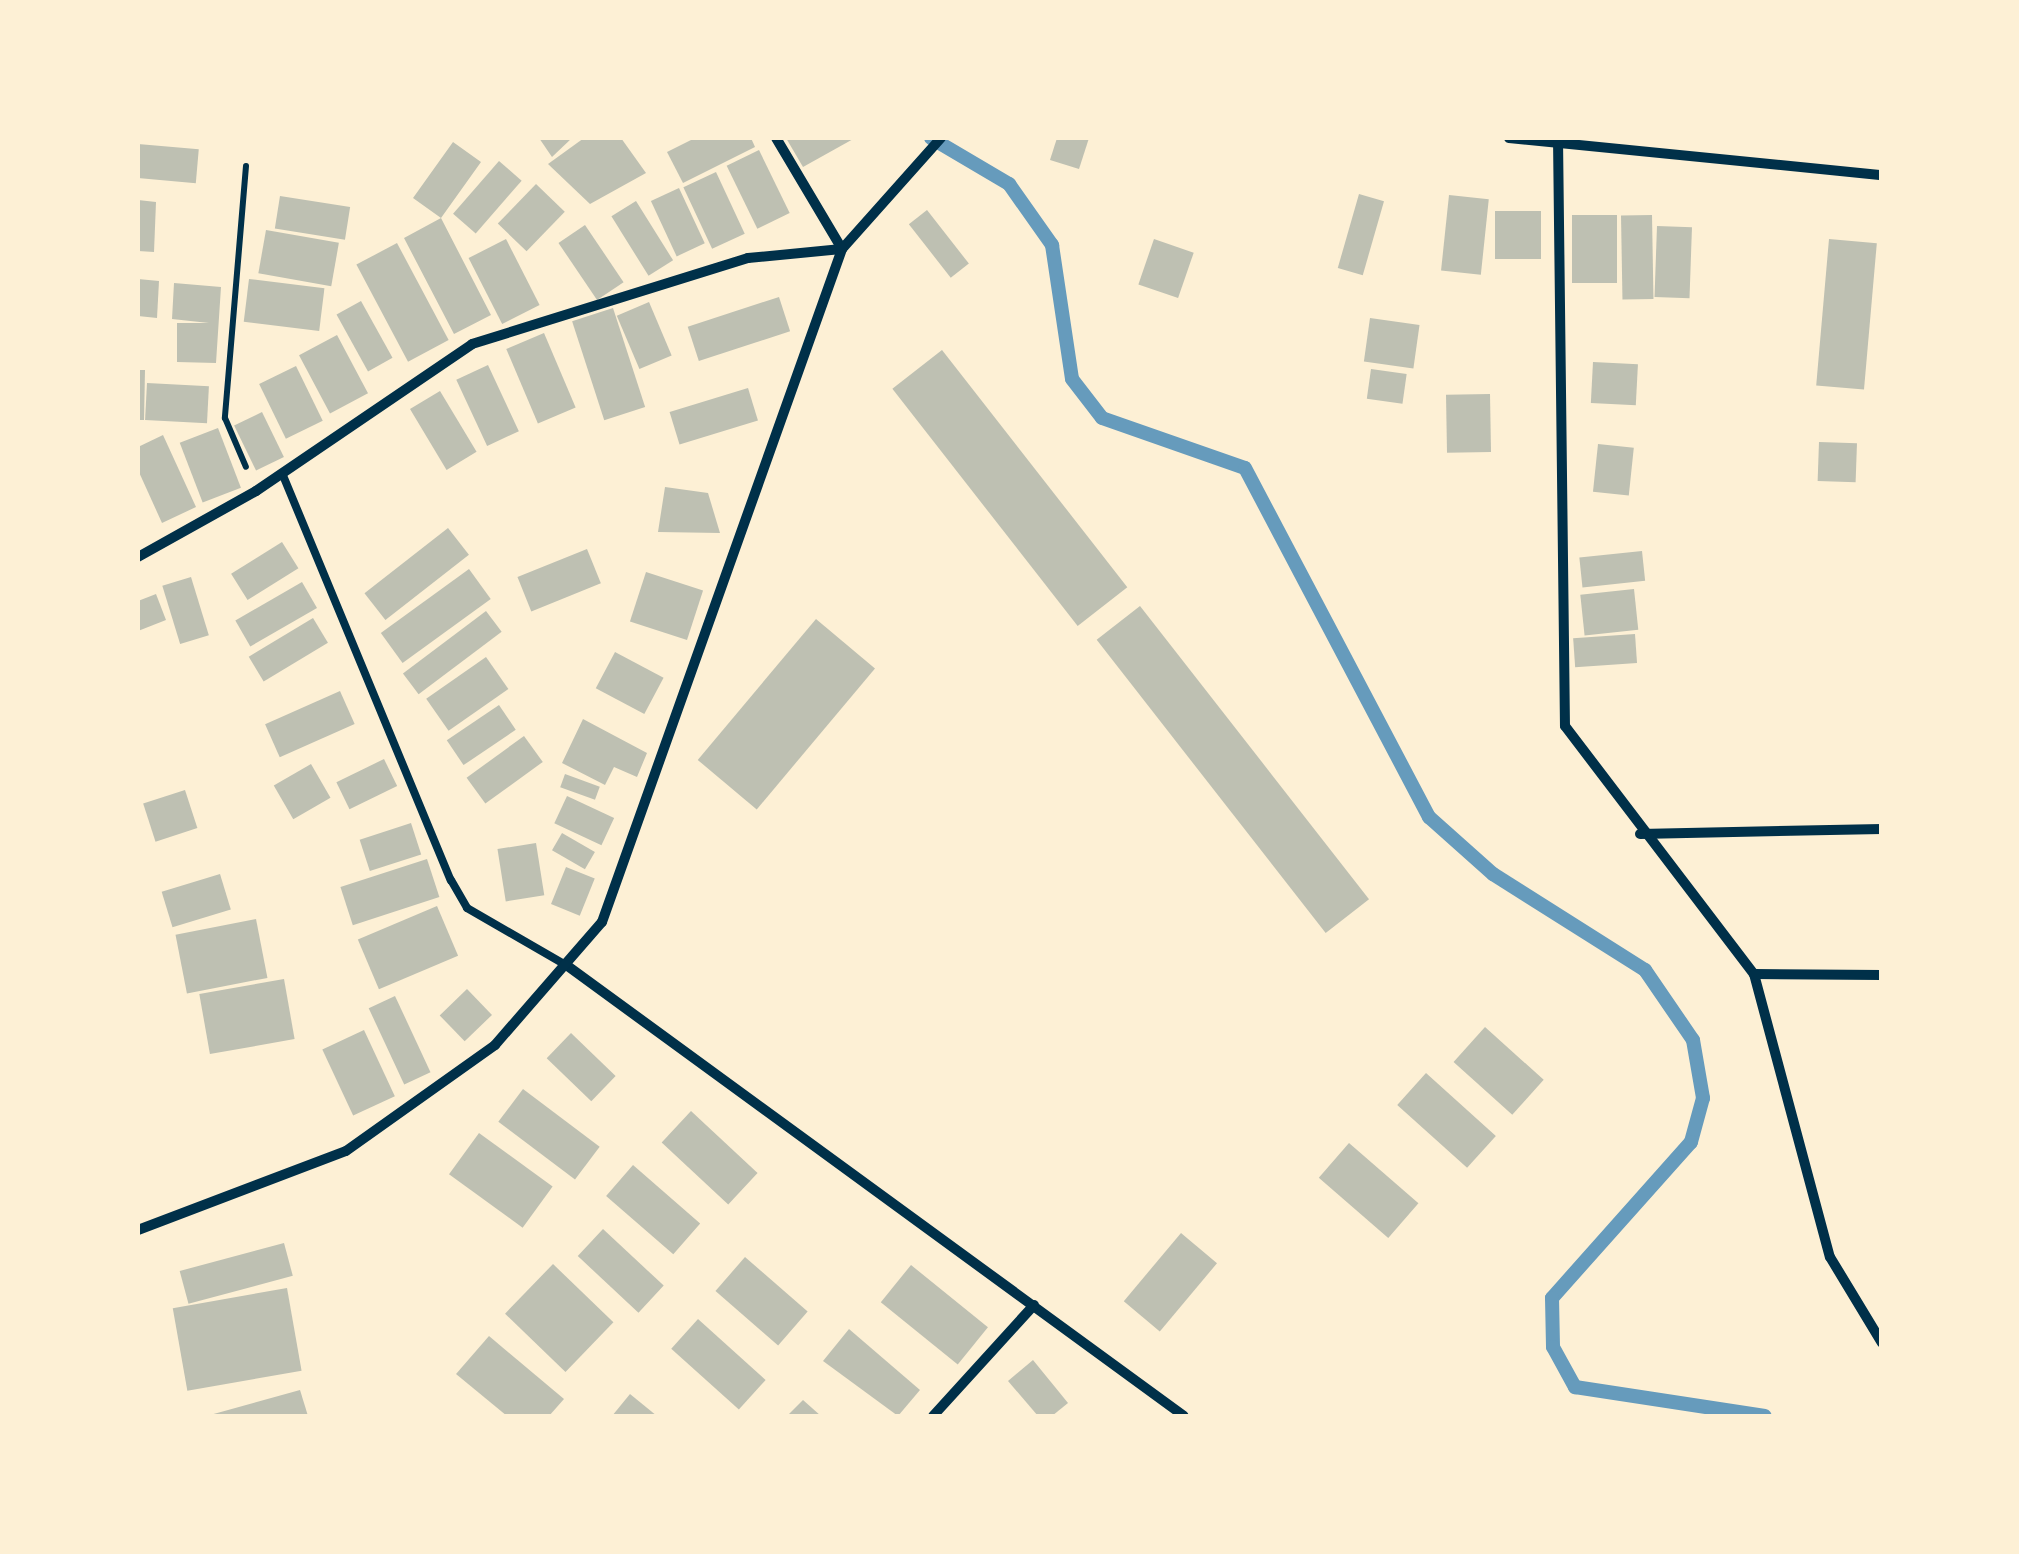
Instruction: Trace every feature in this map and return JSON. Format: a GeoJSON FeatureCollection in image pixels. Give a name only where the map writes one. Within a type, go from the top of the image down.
{"type":"FeatureCollection","features":[{"type":"Feature","properties":{"kind":"street"},"geometry":{"type":"LineString","coordinates":[[776,138],[842,249]]}},
{"type":"Feature","properties":{"kind":"street"},"geometry":{"type":"LineString","coordinates":[[138,1230],[346,1151],[496,1046],[569,967],[602,922],[842,249],[940,138]]}},
{"type":"Feature","properties":{"kind":"street"},"geometry":{"type":"LineString","coordinates":[[1510,138],[1882,175]]}},
{"type":"Feature","properties":{"kind":"street"},"geometry":{"type":"LineString","coordinates":[[1558,141],[1565,726],[1640,834],[1754,974],[1830,1257],[1882,1343]]}},
{"type":"Feature","properties":{"kind":"street"},"geometry":{"type":"LineString","coordinates":[[138,557],[256,491],[472,344],[748,258],[842,249]]}},
{"type":"Feature","properties":{"kind":"street"},"geometry":{"type":"LineString","coordinates":[[1640,834],[1882,830]]}},
{"type":"Feature","properties":{"kind":"street"},"geometry":{"type":"LineString","coordinates":[[569,967],[1184,1416]]}},
{"type":"Feature","properties":{"kind":"street"},"geometry":{"type":"LineString","coordinates":[[1754,974],[1882,976]]}},
{"type":"Feature","properties":{"kind":"street"},"geometry":{"type":"LineString","coordinates":[[934,1416],[1034,1305]]}},
{"type":"Feature","properties":{"kind":"lane"},"geometry":{"type":"LineString","coordinates":[[282,473],[467,908],[569,967]]}},
{"type":"Feature","properties":{"kind":"path"},"geometry":{"type":"LineString","coordinates":[[246,166],[224,418],[256,491]]}},
{"type":"Feature","properties":{"kind":"building"},"geometry":{"type":"Polygon","coordinates":[[[539,138],[572,138],[552,157],[539,138]]]}},
{"type":"Feature","properties":{"kind":"building"},"geometry":{"type":"Polygon","coordinates":[[[584,138],[621,138],[646,173],[590,204],[548,164],[584,138]]]}},
{"type":"Feature","properties":{"kind":"building"},"geometry":{"type":"Polygon","coordinates":[[[695,138],[751,138],[755,147],[683,183],[667,152],[695,138]]]}},
{"type":"Feature","properties":{"kind":"building"},"geometry":{"type":"Polygon","coordinates":[[[786,138],[855,138],[803,167],[786,138]]]}},
{"type":"Feature","properties":{"kind":"building"},"geometry":{"type":"Polygon","coordinates":[[[1057,138],[1089,138],[1079,169],[1050,160],[1057,138]]]}},
{"type":"Feature","properties":{"kind":"building"},"geometry":{"type":"Polygon","coordinates":[[[453,142],[481,162],[441,218],[413,198],[453,142]]]}},
{"type":"Feature","properties":{"kind":"building"},"geometry":{"type":"Polygon","coordinates":[[[138,144],[199,149],[196,183],[138,178],[138,144]]]}},
{"type":"Feature","properties":{"kind":"building"},"geometry":{"type":"Polygon","coordinates":[[[759,150],[790,213],[757,229],[727,166],[759,150]]]}},
{"type":"Feature","properties":{"kind":"building"},"geometry":{"type":"Polygon","coordinates":[[[499,161],[522,181],[476,234],[453,214],[499,161]]]}},
{"type":"Feature","properties":{"kind":"building"},"geometry":{"type":"Polygon","coordinates":[[[716,172],[745,234],[712,249],[683,187],[716,172]]]}},
{"type":"Feature","properties":{"kind":"building"},"geometry":{"type":"Polygon","coordinates":[[[536,184],[565,212],[527,251],[498,224],[536,184]]]}},
{"type":"Feature","properties":{"kind":"building"},"geometry":{"type":"Polygon","coordinates":[[[679,188],[705,243],[677,256],[651,201],[679,188]]]}},
{"type":"Feature","properties":{"kind":"building"},"geometry":{"type":"Polygon","coordinates":[[[1359,194],[1384,201],[1363,275],[1338,268],[1359,194]]]}},
{"type":"Feature","properties":{"kind":"building"},"geometry":{"type":"Polygon","coordinates":[[[1449,195],[1489,199],[1481,275],[1441,271],[1449,195]]]}},
{"type":"Feature","properties":{"kind":"building"},"geometry":{"type":"Polygon","coordinates":[[[280,196],[350,207],[345,240],[275,229],[280,196]]]}},
{"type":"Feature","properties":{"kind":"building"},"geometry":{"type":"Polygon","coordinates":[[[138,200],[156,202],[154,252],[138,251],[138,200]]]}},
{"type":"Feature","properties":{"kind":"building"},"geometry":{"type":"Polygon","coordinates":[[[636,201],[673,260],[649,276],[611,216],[636,201]]]}},
{"type":"Feature","properties":{"kind":"building"},"geometry":{"type":"Polygon","coordinates":[[[927,210],[969,264],[951,278],[909,224],[927,210]]]}},
{"type":"Feature","properties":{"kind":"building"},"geometry":{"type":"Polygon","coordinates":[[[1495,211],[1541,211],[1541,259],[1495,259],[1495,211]]]}},
{"type":"Feature","properties":{"kind":"building"},"geometry":{"type":"Polygon","coordinates":[[[1572,215],[1617,215],[1617,283],[1572,283],[1572,215]]]}},
{"type":"Feature","properties":{"kind":"building"},"geometry":{"type":"Polygon","coordinates":[[[1652,215],[1653,299],[1622,300],[1621,216],[1652,215]]]}},
{"type":"Feature","properties":{"kind":"building"},"geometry":{"type":"Polygon","coordinates":[[[441,218],[491,315],[454,334],[404,238],[441,218]]]}},
{"type":"Feature","properties":{"kind":"building"},"geometry":{"type":"Polygon","coordinates":[[[585,225],[624,282],[597,300],[558,243],[585,225]]]}},
{"type":"Feature","properties":{"kind":"building"},"geometry":{"type":"Polygon","coordinates":[[[1657,226],[1692,227],[1690,298],[1655,297],[1657,226]]]}},
{"type":"Feature","properties":{"kind":"building"},"geometry":{"type":"Polygon","coordinates":[[[266,230],[339,243],[331,286],[258,273],[266,230]]]}},
{"type":"Feature","properties":{"kind":"building"},"geometry":{"type":"Polygon","coordinates":[[[506,239],[540,305],[502,324],[469,258],[506,239]]]}},
{"type":"Feature","properties":{"kind":"building"},"geometry":{"type":"Polygon","coordinates":[[[1154,239],[1194,253],[1178,298],[1138,284],[1154,239]]]}},
{"type":"Feature","properties":{"kind":"building"},"geometry":{"type":"Polygon","coordinates":[[[1829,239],[1877,243],[1864,390],[1816,385],[1829,239]]]}},
{"type":"Feature","properties":{"kind":"building"},"geometry":{"type":"Polygon","coordinates":[[[397,243],[449,340],[408,362],[356,265],[397,243]]]}},
{"type":"Feature","properties":{"kind":"building"},"geometry":{"type":"Polygon","coordinates":[[[138,279],[159,281],[157,318],[138,316],[138,279]]]}},
{"type":"Feature","properties":{"kind":"building"},"geometry":{"type":"Polygon","coordinates":[[[249,279],[324,288],[319,331],[244,322],[249,279]]]}},
{"type":"Feature","properties":{"kind":"building"},"geometry":{"type":"Polygon","coordinates":[[[174,283],[221,287],[216,363],[177,362],[177,323],[209,323],[172,319],[174,283]]]}},
{"type":"Feature","properties":{"kind":"building"},"geometry":{"type":"Polygon","coordinates":[[[779,297],[790,331],[699,361],[688,327],[779,297]]]}},
{"type":"Feature","properties":{"kind":"building"},"geometry":{"type":"Polygon","coordinates":[[[361,301],[393,358],[368,371],[337,315],[361,301]]]}},
{"type":"Feature","properties":{"kind":"building"},"geometry":{"type":"Polygon","coordinates":[[[649,302],[672,355],[639,369],[617,316],[649,302]]]}},
{"type":"Feature","properties":{"kind":"building"},"geometry":{"type":"Polygon","coordinates":[[[613,308],[645,407],[604,420],[572,321],[613,308]]]}},
{"type":"Feature","properties":{"kind":"building"},"geometry":{"type":"Polygon","coordinates":[[[1370,318],[1420,325],[1413,369],[1364,362],[1370,318]]]}},
{"type":"Feature","properties":{"kind":"building"},"geometry":{"type":"Polygon","coordinates":[[[544,333],[576,408],[538,424],[506,349],[544,333]]]}},
{"type":"Feature","properties":{"kind":"building"},"geometry":{"type":"Polygon","coordinates":[[[337,335],[368,393],[330,413],[299,355],[337,335]]]}},
{"type":"Feature","properties":{"kind":"building"},"geometry":{"type":"Polygon","coordinates":[[[942,350],[1127,587],[1078,626],[892,389],[942,350]]]}},
{"type":"Feature","properties":{"kind":"building"},"geometry":{"type":"Polygon","coordinates":[[[1593,362],[1638,364],[1636,405],[1591,403],[1593,362]]]}},
{"type":"Feature","properties":{"kind":"building"},"geometry":{"type":"Polygon","coordinates":[[[488,365],[519,431],[487,446],[456,380],[488,365]]]}},
{"type":"Feature","properties":{"kind":"building"},"geometry":{"type":"Polygon","coordinates":[[[296,366],[323,421],[286,439],[259,384],[296,366]]]}},
{"type":"Feature","properties":{"kind":"building"},"geometry":{"type":"Polygon","coordinates":[[[1371,369],[1407,374],[1402,404],[1367,399],[1371,369]]]}},
{"type":"Feature","properties":{"kind":"building"},"geometry":{"type":"Polygon","coordinates":[[[138,370],[145,370],[144,420],[138,420],[138,370]]]}},
{"type":"Feature","properties":{"kind":"building"},"geometry":{"type":"Polygon","coordinates":[[[147,383],[209,386],[207,423],[145,420],[147,383]]]}},
{"type":"Feature","properties":{"kind":"building"},"geometry":{"type":"Polygon","coordinates":[[[748,388],[758,421],[680,444],[670,412],[748,388]]]}},
{"type":"Feature","properties":{"kind":"building"},"geometry":{"type":"Polygon","coordinates":[[[440,391],[477,452],[447,470],[410,409],[440,391]]]}},
{"type":"Feature","properties":{"kind":"building"},"geometry":{"type":"Polygon","coordinates":[[[1490,394],[1491,452],[1447,453],[1446,395],[1490,394]]]}},
{"type":"Feature","properties":{"kind":"building"},"geometry":{"type":"Polygon","coordinates":[[[262,412],[284,457],[256,471],[234,426],[262,412]]]}},
{"type":"Feature","properties":{"kind":"building"},"geometry":{"type":"Polygon","coordinates":[[[218,428],[241,488],[203,502],[180,443],[218,428]]]}},
{"type":"Feature","properties":{"kind":"building"},"geometry":{"type":"Polygon","coordinates":[[[163,435],[196,507],[162,523],[138,470],[138,447],[163,435]]]}},
{"type":"Feature","properties":{"kind":"building"},"geometry":{"type":"Polygon","coordinates":[[[1819,442],[1857,443],[1856,482],[1818,481],[1819,442]]]}},
{"type":"Feature","properties":{"kind":"building"},"geometry":{"type":"Polygon","coordinates":[[[1598,444],[1634,448],[1629,496],[1593,492],[1598,444]]]}},
{"type":"Feature","properties":{"kind":"building"},"geometry":{"type":"Polygon","coordinates":[[[665,487],[708,493],[720,533],[658,532],[665,487]]]}},
{"type":"Feature","properties":{"kind":"building"},"geometry":{"type":"Polygon","coordinates":[[[448,528],[469,555],[385,620],[364,593],[448,528]]]}},
{"type":"Feature","properties":{"kind":"building"},"geometry":{"type":"Polygon","coordinates":[[[282,542],[298,568],[248,600],[231,574],[282,542]]]}},
{"type":"Feature","properties":{"kind":"building"},"geometry":{"type":"Polygon","coordinates":[[[587,549],[601,583],[531,611],[517,577],[587,549]]]}},
{"type":"Feature","properties":{"kind":"building"},"geometry":{"type":"Polygon","coordinates":[[[1642,551],[1645,581],[1582,587],[1579,558],[1642,551]]]}},
{"type":"Feature","properties":{"kind":"building"},"geometry":{"type":"Polygon","coordinates":[[[469,569],[491,599],[403,663],[381,633],[469,569]]]}},
{"type":"Feature","properties":{"kind":"building"},"geometry":{"type":"Polygon","coordinates":[[[646,572],[703,591],[687,640],[630,621],[646,572]]]}},
{"type":"Feature","properties":{"kind":"building"},"geometry":{"type":"Polygon","coordinates":[[[191,577],[209,635],[180,644],[162,586],[191,577]]]}},
{"type":"Feature","properties":{"kind":"building"},"geometry":{"type":"Polygon","coordinates":[[[302,582],[317,608],[250,646],[235,620],[302,582]]]}},
{"type":"Feature","properties":{"kind":"building"},"geometry":{"type":"Polygon","coordinates":[[[1634,589],[1638,630],[1585,635],[1580,595],[1634,589]]]}},
{"type":"Feature","properties":{"kind":"building"},"geometry":{"type":"Polygon","coordinates":[[[156,594],[166,620],[138,631],[138,601],[156,594]]]}},
{"type":"Feature","properties":{"kind":"building"},"geometry":{"type":"Polygon","coordinates":[[[1140,606],[1369,899],[1326,933],[1097,640],[1140,606]]]}},
{"type":"Feature","properties":{"kind":"building"},"geometry":{"type":"Polygon","coordinates":[[[486,611],[502,632],[419,694],[403,674],[486,611]]]}},
{"type":"Feature","properties":{"kind":"building"},"geometry":{"type":"Polygon","coordinates":[[[313,618],[328,643],[264,681],[249,657],[313,618]]]}},
{"type":"Feature","properties":{"kind":"building"},"geometry":{"type":"Polygon","coordinates":[[[816,619],[875,668],[757,809],[698,760],[816,619]]]}},
{"type":"Feature","properties":{"kind":"building"},"geometry":{"type":"Polygon","coordinates":[[[1635,634],[1637,663],[1575,667],[1573,638],[1635,634]]]}},
{"type":"Feature","properties":{"kind":"building"},"geometry":{"type":"Polygon","coordinates":[[[615,652],[664,678],[644,714],[596,688],[615,652]]]}},
{"type":"Feature","properties":{"kind":"building"},"geometry":{"type":"Polygon","coordinates":[[[486,657],[508,689],[449,731],[426,699],[486,657]]]}},
{"type":"Feature","properties":{"kind":"building"},"geometry":{"type":"Polygon","coordinates":[[[340,691],[355,724],[280,757],[265,724],[340,691]]]}},
{"type":"Feature","properties":{"kind":"building"},"geometry":{"type":"Polygon","coordinates":[[[499,705],[516,730],[464,765],[447,740],[499,705]]]}},
{"type":"Feature","properties":{"kind":"building"},"geometry":{"type":"Polygon","coordinates":[[[583,719],[647,753],[637,777],[614,767],[605,785],[562,763],[583,719]]]}},
{"type":"Feature","properties":{"kind":"building"},"geometry":{"type":"Polygon","coordinates":[[[524,736],[543,762],[485,804],[467,778],[524,736]]]}},
{"type":"Feature","properties":{"kind":"building"},"geometry":{"type":"Polygon","coordinates":[[[384,759],[397,786],[350,809],[336,782],[384,759]]]}},
{"type":"Feature","properties":{"kind":"building"},"geometry":{"type":"Polygon","coordinates":[[[311,764],[330,798],[293,819],[274,786],[311,764]]]}},
{"type":"Feature","properties":{"kind":"building"},"geometry":{"type":"Polygon","coordinates":[[[565,774],[600,787],[595,800],[560,787],[565,774]]]}},
{"type":"Feature","properties":{"kind":"building"},"geometry":{"type":"Polygon","coordinates":[[[185,790],[197,828],[156,842],[143,804],[185,790]]]}},
{"type":"Feature","properties":{"kind":"building"},"geometry":{"type":"Polygon","coordinates":[[[567,796],[614,818],[601,845],[554,823],[567,796]]]}},
{"type":"Feature","properties":{"kind":"building"},"geometry":{"type":"Polygon","coordinates":[[[411,823],[421,854],[370,871],[360,840],[411,823]]]}},
{"type":"Feature","properties":{"kind":"building"},"geometry":{"type":"Polygon","coordinates":[[[562,833],[595,852],[585,869],[552,850],[562,833]]]}},
{"type":"Feature","properties":{"kind":"building"},"geometry":{"type":"Polygon","coordinates":[[[536,843],[544,895],[506,901],[497,849],[536,843]]]}},
{"type":"Feature","properties":{"kind":"building"},"geometry":{"type":"Polygon","coordinates":[[[427,859],[439,897],[353,925],[340,887],[427,859]]]}},
{"type":"Feature","properties":{"kind":"building"},"geometry":{"type":"Polygon","coordinates":[[[566,867],[595,879],[580,916],[551,904],[566,867]]]}},
{"type":"Feature","properties":{"kind":"building"},"geometry":{"type":"Polygon","coordinates":[[[220,874],[231,909],[172,927],[162,892],[220,874]]]}},
{"type":"Feature","properties":{"kind":"building"},"geometry":{"type":"Polygon","coordinates":[[[437,906],[458,956],[379,989],[358,940],[437,906]]]}},
{"type":"Feature","properties":{"kind":"building"},"geometry":{"type":"Polygon","coordinates":[[[256,919],[267,978],[187,994],[176,935],[256,919]]]}},
{"type":"Feature","properties":{"kind":"building"},"geometry":{"type":"Polygon","coordinates":[[[284,979],[295,1039],[210,1054],[199,994],[284,979]]]}},
{"type":"Feature","properties":{"kind":"building"},"geometry":{"type":"Polygon","coordinates":[[[467,989],[492,1015],[465,1041],[440,1015],[467,989]]]}},
{"type":"Feature","properties":{"kind":"building"},"geometry":{"type":"Polygon","coordinates":[[[395,996],[430,1072],[404,1084],[369,1008],[395,996]]]}},
{"type":"Feature","properties":{"kind":"building"},"geometry":{"type":"Polygon","coordinates":[[[1485,1027],[1544,1080],[1512,1115],[1454,1062],[1485,1027]]]}},
{"type":"Feature","properties":{"kind":"building"},"geometry":{"type":"Polygon","coordinates":[[[364,1030],[395,1096],[353,1116],[322,1049],[364,1030]]]}},
{"type":"Feature","properties":{"kind":"building"},"geometry":{"type":"Polygon","coordinates":[[[571,1033],[616,1076],[591,1101],[547,1058],[571,1033]]]}},
{"type":"Feature","properties":{"kind":"building"},"geometry":{"type":"Polygon","coordinates":[[[1426,1073],[1496,1136],[1467,1168],[1397,1105],[1426,1073]]]}},
{"type":"Feature","properties":{"kind":"building"},"geometry":{"type":"Polygon","coordinates":[[[523,1089],[600,1147],[575,1180],[498,1122],[523,1089]]]}},
{"type":"Feature","properties":{"kind":"building"},"geometry":{"type":"Polygon","coordinates":[[[691,1111],[758,1173],[728,1205],[662,1142],[691,1111]]]}},
{"type":"Feature","properties":{"kind":"building"},"geometry":{"type":"Polygon","coordinates":[[[479,1133],[553,1186],[523,1228],[449,1174],[479,1133]]]}},
{"type":"Feature","properties":{"kind":"building"},"geometry":{"type":"Polygon","coordinates":[[[1349,1143],[1418,1203],[1388,1238],[1319,1178],[1349,1143]]]}},
{"type":"Feature","properties":{"kind":"building"},"geometry":{"type":"Polygon","coordinates":[[[633,1165],[700,1223],[673,1254],[606,1196],[633,1165]]]}},
{"type":"Feature","properties":{"kind":"building"},"geometry":{"type":"Polygon","coordinates":[[[603,1229],[664,1286],[638,1313],[578,1256],[603,1229]]]}},
{"type":"Feature","properties":{"kind":"building"},"geometry":{"type":"Polygon","coordinates":[[[1181,1233],[1217,1263],[1160,1331],[1124,1301],[1181,1233]]]}},
{"type":"Feature","properties":{"kind":"building"},"geometry":{"type":"Polygon","coordinates":[[[284,1243],[293,1276],[188,1304],[180,1271],[284,1243]]]}},
{"type":"Feature","properties":{"kind":"building"},"geometry":{"type":"Polygon","coordinates":[[[745,1257],[808,1311],[778,1345],[715,1291],[745,1257]]]}},
{"type":"Feature","properties":{"kind":"building"},"geometry":{"type":"Polygon","coordinates":[[[553,1264],[613,1322],[565,1372],[505,1314],[553,1264]]]}},
{"type":"Feature","properties":{"kind":"building"},"geometry":{"type":"Polygon","coordinates":[[[911,1265],[988,1327],[958,1365],[881,1302],[911,1265]]]}},
{"type":"Feature","properties":{"kind":"building"},"geometry":{"type":"Polygon","coordinates":[[[287,1288],[302,1371],[187,1391],[173,1308],[287,1288]]]}},
{"type":"Feature","properties":{"kind":"building"},"geometry":{"type":"Polygon","coordinates":[[[698,1319],[766,1380],[739,1410],[671,1349],[698,1319]]]}},
{"type":"Feature","properties":{"kind":"building"},"geometry":{"type":"Polygon","coordinates":[[[849,1329],[920,1390],[898,1416],[823,1361],[849,1329]]]}},
{"type":"Feature","properties":{"kind":"building"},"geometry":{"type":"Polygon","coordinates":[[[489,1336],[564,1399],[549,1416],[507,1416],[456,1374],[489,1336]]]}},
{"type":"Feature","properties":{"kind":"building"},"geometry":{"type":"Polygon","coordinates":[[[1033,1360],[1068,1403],[1052,1416],[1038,1416],[1008,1381],[1033,1360]]]}},
{"type":"Feature","properties":{"kind":"building"},"geometry":{"type":"Polygon","coordinates":[[[300,1390],[308,1416],[210,1416],[210,1415],[300,1390]]]}},
{"type":"Feature","properties":{"kind":"building"},"geometry":{"type":"Polygon","coordinates":[[[630,1394],[657,1416],[612,1416],[630,1394]]]}},
{"type":"Feature","properties":{"kind":"building"},"geometry":{"type":"Polygon","coordinates":[[[803,1400],[821,1416],[787,1416],[803,1400]]]}},
{"type":"Feature","properties":{"kind":"waterway"},"geometry":{"type":"LineString","coordinates":[[931,138],[1009,184],[1052,245],[1072,379],[1102,418],[1245,468],[1429,817],[1493,874],[1645,970],[1693,1040],[1703,1098],[1691,1142],[1552,1298],[1553,1347],[1575,1387],[1765,1416]]}}]}
